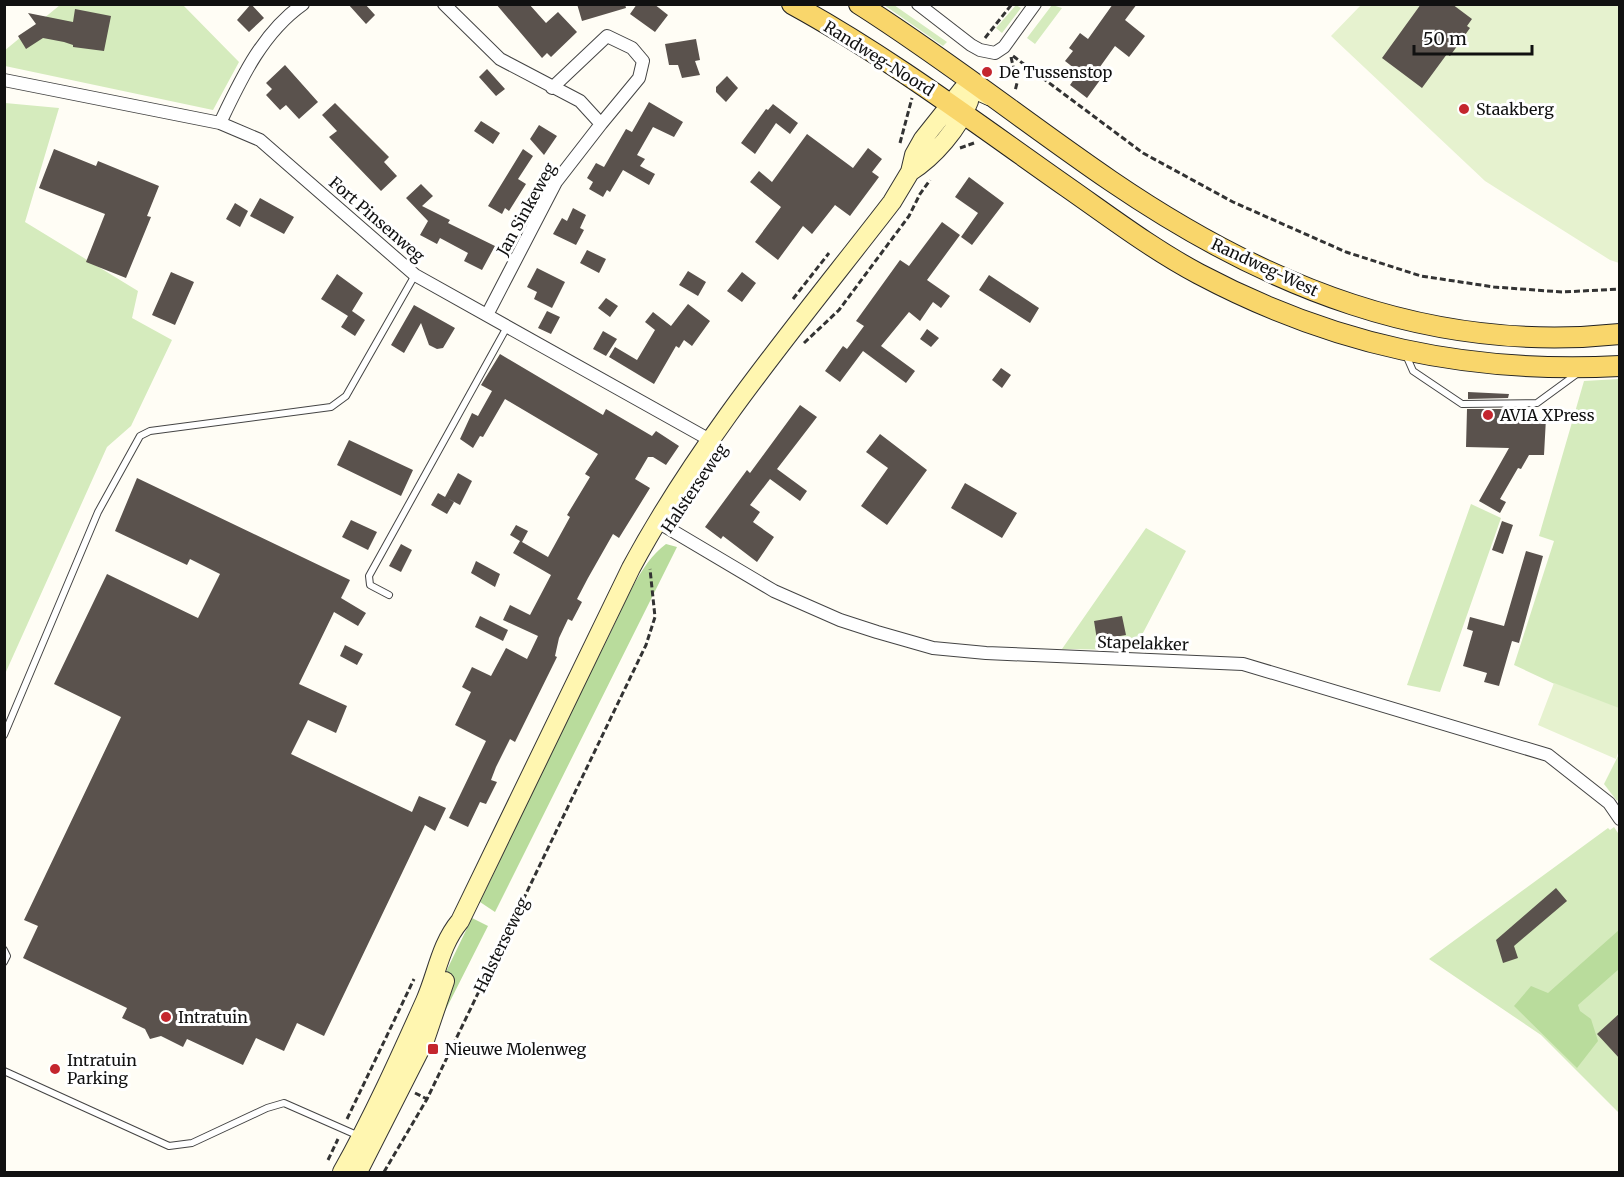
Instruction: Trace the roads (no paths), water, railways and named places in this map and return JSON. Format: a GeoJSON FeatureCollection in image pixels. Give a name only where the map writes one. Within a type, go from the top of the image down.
{"type":"FeatureCollection","features":[{"type":"Feature","properties":{"kind":"main road","name":"Randweg-Noord"},"geometry":{"type":"LineString","coordinates":[[792,4],[922,84],[956,109]]}},
{"type":"Feature","properties":{"kind":"main road","name":"Randweg-Noord"},"geometry":{"type":"LineString","coordinates":[[859,4],[957,71]]}},
{"type":"Feature","properties":{"kind":"main road"},"geometry":{"type":"LineString","coordinates":[[957,71],[968,90],[978,91],[1001,102]]}},
{"type":"Feature","properties":{"kind":"main road","name":"Randweg-West"},"geometry":{"type":"LineString","coordinates":[[957,71],[1112,181],[1215,245],[1304,288],[1392,318],[1495,337],[1584,338],[1620,334]]}},
{"type":"Feature","properties":{"kind":"main road","name":"Halsterseweg"},"geometry":{"type":"LineString","coordinates":[[342,1173],[367,1141],[425,1040],[457,942],[460,921],[656,521],[710,440],[837,276],[910,172],[914,155],[923,139],[956,109],[962,90],[968,90]]}},
{"type":"Feature","properties":{"kind":"main road","name":"Randweg-West"},"geometry":{"type":"LineString","coordinates":[[956,109],[1133,234],[1197,273],[1274,310],[1334,332],[1404,352],[1497,366],[1586,368],[1620,366]]}},
{"type":"Feature","properties":{"kind":"main road","name":"Halsterseweg"},"geometry":{"type":"LineString","coordinates":[[357,1173],[367,1141]]}},
{"type":"Feature","properties":{"kind":"street"},"geometry":{"type":"LineString","coordinates":[[220,123],[247,66],[288,15],[303,4]]}},
{"type":"Feature","properties":{"kind":"street"},"geometry":{"type":"LineString","coordinates":[[444,4],[500,59],[580,101],[602,124]]}},
{"type":"Feature","properties":{"kind":"street"},"geometry":{"type":"LineString","coordinates":[[918,4],[980,50],[995,52],[1007,50],[1035,4]]}},
{"type":"Feature","properties":{"kind":"street","name":"Jan Sinkeweg"},"geometry":{"type":"LineString","coordinates":[[487,315],[556,182],[639,78],[643,61],[632,48],[607,36],[552,88]]}},
{"type":"Feature","properties":{"kind":"street","name":"Fort Pinsenweg"},"geometry":{"type":"LineString","coordinates":[[4,80],[220,123],[260,140],[415,275],[710,440]]}},
{"type":"Feature","properties":{"kind":"street","name":"Stapelakker"},"geometry":{"type":"LineString","coordinates":[[656,521],[774,591],[840,620],[877,632],[933,648],[986,653],[1243,664],[1548,755],[1609,803],[1620,819]]}},
{"type":"Feature","properties":{"kind":"lane"},"geometry":{"type":"LineString","coordinates":[[4,735],[98,512],[140,436],[150,431],[331,407],[346,396],[415,275]]}},
{"type":"Feature","properties":{"kind":"lane"},"geometry":{"type":"LineString","coordinates":[[389,595],[370,585],[369,576],[507,326]]}},
{"type":"Feature","properties":{"kind":"lane"},"geometry":{"type":"LineString","coordinates":[[1404,352],[1413,371],[1462,404],[1536,403],[1586,368]]}},
{"type":"Feature","properties":{"kind":"lane"},"geometry":{"type":"LineString","coordinates":[[4,950],[7,956],[4,962]]}},
{"type":"Feature","properties":{"kind":"lane"},"geometry":{"type":"LineString","coordinates":[[4,1071],[169,1146],[192,1143],[267,1108],[284,1103],[343,1127],[367,1141]]}},
{"type":"Feature","properties":{"kind":"place","name":"De Tussenstop"},"geometry":{"type":"Point","coordinates":[987,72]}},
{"type":"Feature","properties":{"kind":"place","name":"Staakberg"},"geometry":{"type":"Point","coordinates":[1464,109]}},
{"type":"Feature","properties":{"kind":"place","name":"AVIA XPress"},"geometry":{"type":"Point","coordinates":[1488,415]}},
{"type":"Feature","properties":{"kind":"place","name":"Intratuin"},"geometry":{"type":"Point","coordinates":[166,1017]}},
{"type":"Feature","properties":{"kind":"place","name":"Nieuwe Molenweg"},"geometry":{"type":"Point","coordinates":[433,1049]}},
{"type":"Feature","properties":{"kind":"place","name":"Intratuin Parking"},"geometry":{"type":"Point","coordinates":[55,1069]}}]}
